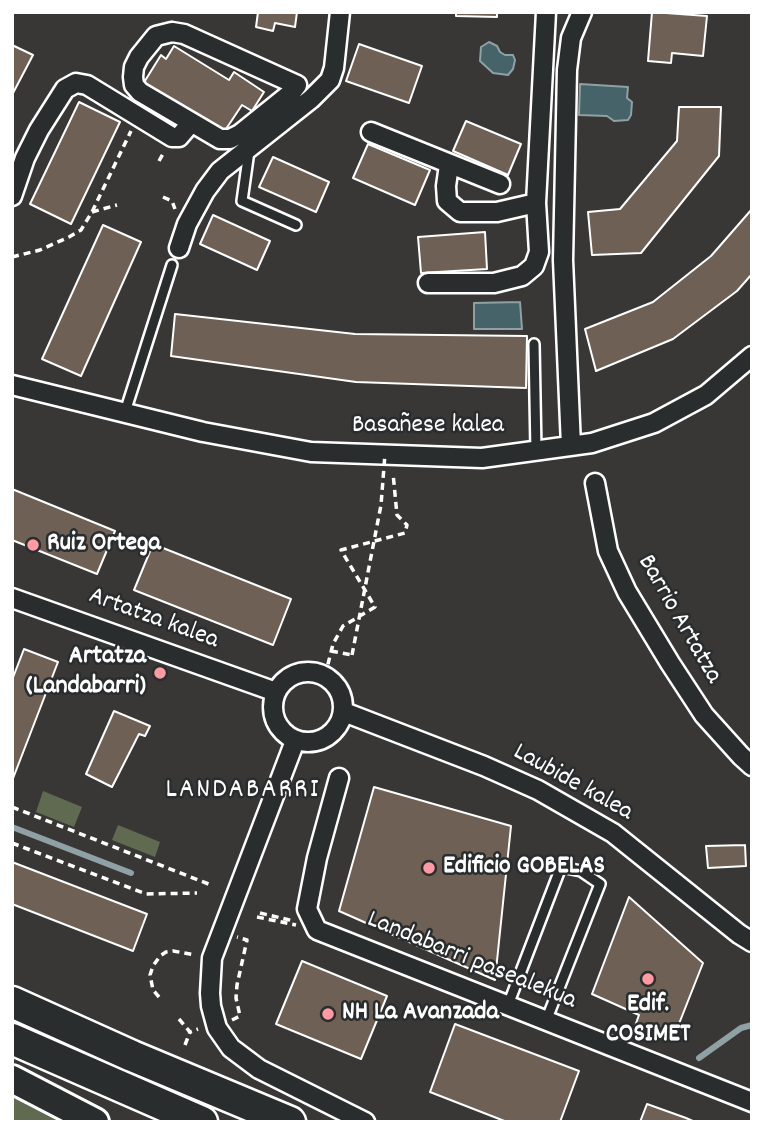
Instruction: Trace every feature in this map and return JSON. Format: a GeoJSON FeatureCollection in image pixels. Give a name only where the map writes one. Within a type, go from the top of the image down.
{"type":"FeatureCollection","features":[{"type":"Feature","properties":{"kind":"highway"},"geometry":{"type":"LineString","coordinates":[[12,1002],[290,1122]]}},
{"type":"Feature","properties":{"kind":"highway"},"geometry":{"type":"LineString","coordinates":[[12,1039],[202,1122]]}},
{"type":"Feature","properties":{"kind":"highway"},"geometry":{"type":"LineString","coordinates":[[12,1052],[132,1091]]}},
{"type":"Feature","properties":{"kind":"main road"},"geometry":{"type":"LineString","coordinates":[[12,1079],[71,1114],[95,1122]]}},
{"type":"Feature","properties":{"kind":"street"},"geometry":{"type":"LineString","coordinates":[[179,248],[187,224],[205,191],[220,171],[311,99],[330,80],[334,68],[340,12]]}},
{"type":"Feature","properties":{"kind":"street"},"geometry":{"type":"LineString","coordinates":[[428,283],[494,283],[522,276],[534,266],[539,252],[536,203],[546,12]]}},
{"type":"Feature","properties":{"kind":"street"},"geometry":{"type":"LineString","coordinates":[[571,446],[563,260],[567,70],[571,38],[582,12]]}},
{"type":"Feature","properties":{"kind":"street"},"geometry":{"type":"LineString","coordinates":[[163,33],[184,34],[297,85],[291,93],[230,139],[220,139],[191,123],[139,92],[134,85],[134,67],[156,36],[163,33]]}},
{"type":"Feature","properties":{"kind":"street"},"geometry":{"type":"LineString","coordinates":[[12,197],[24,158],[39,130],[65,89],[76,83],[88,85],[172,137],[179,137],[191,123]]}},
{"type":"Feature","properties":{"kind":"street"},"geometry":{"type":"LineString","coordinates":[[371,132],[500,184]]}},
{"type":"Feature","properties":{"kind":"street"},"geometry":{"type":"LineString","coordinates":[[449,165],[447,201],[460,212],[498,212],[536,203]]}},
{"type":"Feature","properties":{"kind":"street","name":"Basañese kalea"},"geometry":{"type":"LineString","coordinates":[[12,385],[203,432],[311,452],[482,458],[592,443],[654,423],[706,395],[752,356]]}},
{"type":"Feature","properties":{"kind":"street","name":"Barrio Artatza"},"geometry":{"type":"LineString","coordinates":[[595,483],[608,551],[627,592],[704,715],[752,766]]}},
{"type":"Feature","properties":{"kind":"street","name":"Artatza kalea"},"geometry":{"type":"LineString","coordinates":[[14,605],[276,692]]}},
{"type":"Feature","properties":{"kind":"street"},"geometry":{"type":"LineString","coordinates":[[303,672],[325,676],[334,682],[340,691],[344,712],[340,722],[326,738],[316,742],[295,741],[280,729],[275,721],[273,702],[276,692],[282,683],[303,672]]}},
{"type":"Feature","properties":{"kind":"street","name":"Laubide kalea"},"geometry":{"type":"LineString","coordinates":[[344,712],[484,766],[538,790],[613,833],[738,934],[752,942]]}},
{"type":"Feature","properties":{"kind":"street"},"geometry":{"type":"LineString","coordinates":[[295,741],[212,958],[211,1006],[218,1028],[231,1048],[259,1069],[365,1122]]}},
{"type":"Feature","properties":{"kind":"street"},"geometry":{"type":"LineString","coordinates":[[317,930],[307,909],[317,858],[339,778]]}},
{"type":"Feature","properties":{"kind":"street","name":"Landabarri pasealekua"},"geometry":{"type":"LineString","coordinates":[[317,930],[752,1102]]}},
{"type":"Feature","properties":{"kind":"lane"},"geometry":{"type":"LineString","coordinates":[[249,149],[242,201],[296,225]]}},
{"type":"Feature","properties":{"kind":"lane"},"geometry":{"type":"LineString","coordinates":[[125,412],[172,265]]}},
{"type":"Feature","properties":{"kind":"lane"},"geometry":{"type":"LineString","coordinates":[[534,344],[536,451]]}},
{"type":"Feature","properties":{"kind":"lane"},"geometry":{"type":"LineString","coordinates":[[508,1005],[561,867],[581,871],[600,884],[546,1021]]}},
{"type":"Feature","properties":{"kind":"path"},"geometry":{"type":"LineString","coordinates":[[12,257],[40,250],[81,230],[138,116]]}},
{"type":"Feature","properties":{"kind":"path"},"geometry":{"type":"LineString","coordinates":[[163,197],[172,201],[174,214]]}},
{"type":"Feature","properties":{"kind":"path"},"geometry":{"type":"LineString","coordinates":[[92,212],[117,205]]}},
{"type":"Feature","properties":{"kind":"path"},"geometry":{"type":"LineString","coordinates":[[331,651],[352,655],[381,505],[388,454]]}},
{"type":"Feature","properties":{"kind":"path"},"geometry":{"type":"LineString","coordinates":[[325,676],[331,651],[343,626],[375,607],[341,550],[405,533],[407,525],[397,515],[388,454]]}},
{"type":"Feature","properties":{"kind":"path"},"geometry":{"type":"LineString","coordinates":[[12,807],[211,885]]}},
{"type":"Feature","properties":{"kind":"path"},"geometry":{"type":"LineString","coordinates":[[12,843],[146,894],[197,893]]}},
{"type":"Feature","properties":{"kind":"path"},"geometry":{"type":"LineString","coordinates":[[294,921],[258,915],[317,930]]}},
{"type":"Feature","properties":{"kind":"path"},"geometry":{"type":"LineString","coordinates":[[222,932],[247,940],[237,985],[236,998],[240,1016],[232,1020]]}},
{"type":"Feature","properties":{"kind":"path"},"geometry":{"type":"LineString","coordinates":[[159,997],[153,990],[150,975],[153,966],[166,952],[181,951],[212,958]]}},
{"type":"Feature","properties":{"kind":"path"},"geometry":{"type":"LineString","coordinates":[[178,1018],[190,1032]]}},
{"type":"Feature","properties":{"kind":"path"},"geometry":{"type":"LineString","coordinates":[[190,1032],[205,1027]]}},
{"type":"Feature","properties":{"kind":"path"},"geometry":{"type":"LineString","coordinates":[[185,1045],[190,1032]]}},
{"type":"Feature","properties":{"kind":"green space"},"geometry":{"type":"Polygon","coordinates":[[[43,791],[82,807],[74,827],[36,812],[43,791]]]}},
{"type":"Feature","properties":{"kind":"green space"},"geometry":{"type":"Polygon","coordinates":[[[118,825],[160,842],[155,857],[112,840],[118,825]]]}},
{"type":"Feature","properties":{"kind":"green space"},"geometry":{"type":"Polygon","coordinates":[[[12,1085],[70,1122],[12,1122],[12,1085]]]}},
{"type":"Feature","properties":{"kind":"water"},"geometry":{"type":"Polygon","coordinates":[[[489,42],[505,55],[513,55],[513,69],[508,75],[493,73],[480,61],[481,47],[489,42]]]}},
{"type":"Feature","properties":{"kind":"water"},"geometry":{"type":"Polygon","coordinates":[[[580,84],[628,87],[627,98],[632,102],[628,120],[614,121],[607,116],[579,115],[580,84]]]}},
{"type":"Feature","properties":{"kind":"water"},"geometry":{"type":"Polygon","coordinates":[[[520,302],[522,329],[474,329],[474,303],[520,302]]]}},
{"type":"Feature","properties":{"kind":"building"},"geometry":{"type":"Polygon","coordinates":[[[258,12],[297,12],[295,27],[275,23],[273,31],[256,27],[258,12]]]}},
{"type":"Feature","properties":{"kind":"building"},"geometry":{"type":"Polygon","coordinates":[[[456,12],[497,12],[497,17],[456,16],[456,12]]]}},
{"type":"Feature","properties":{"kind":"building"},"geometry":{"type":"Polygon","coordinates":[[[652,12],[707,16],[703,56],[672,53],[671,63],[648,61],[652,12]]]}},
{"type":"Feature","properties":{"kind":"building"},"geometry":{"type":"Polygon","coordinates":[[[359,44],[422,66],[409,103],[346,81],[359,44]]]}},
{"type":"Feature","properties":{"kind":"building"},"geometry":{"type":"Polygon","coordinates":[[[12,45],[33,55],[12,95],[12,45]]]}},
{"type":"Feature","properties":{"kind":"building"},"geometry":{"type":"Polygon","coordinates":[[[174,46],[229,80],[234,72],[264,92],[252,111],[242,105],[222,135],[143,84],[161,55],[166,59],[174,46]]]}},
{"type":"Feature","properties":{"kind":"building"},"geometry":{"type":"Polygon","coordinates":[[[79,102],[120,122],[71,224],[30,204],[79,102]]]}},
{"type":"Feature","properties":{"kind":"building"},"geometry":{"type":"Polygon","coordinates":[[[679,107],[721,107],[719,156],[641,253],[592,255],[588,212],[620,209],[677,141],[679,107]]]}},
{"type":"Feature","properties":{"kind":"building"},"geometry":{"type":"Polygon","coordinates":[[[466,121],[521,144],[508,175],[453,151],[466,121]]]}},
{"type":"Feature","properties":{"kind":"building"},"geometry":{"type":"Polygon","coordinates":[[[368,144],[430,170],[415,205],[353,178],[368,144]]]}},
{"type":"Feature","properties":{"kind":"building"},"geometry":{"type":"Polygon","coordinates":[[[273,157],[329,182],[316,212],[259,187],[273,157]]]}},
{"type":"Feature","properties":{"kind":"building"},"geometry":{"type":"Polygon","coordinates":[[[752,209],[752,274],[737,291],[673,339],[596,371],[585,329],[653,302],[711,256],[752,209]]]}},
{"type":"Feature","properties":{"kind":"building"},"geometry":{"type":"Polygon","coordinates":[[[213,215],[270,241],[257,270],[200,244],[213,215]]]}},
{"type":"Feature","properties":{"kind":"building"},"geometry":{"type":"Polygon","coordinates":[[[103,225],[141,242],[81,376],[42,359],[103,225]]]}},
{"type":"Feature","properties":{"kind":"building"},"geometry":{"type":"Polygon","coordinates":[[[485,232],[487,269],[421,273],[418,237],[485,232]]]}},
{"type":"Feature","properties":{"kind":"building"},"geometry":{"type":"Polygon","coordinates":[[[175,314],[355,334],[527,336],[526,388],[356,382],[171,356],[175,314]]]}},
{"type":"Feature","properties":{"kind":"building"},"geometry":{"type":"Polygon","coordinates":[[[12,489],[115,531],[97,574],[12,540],[12,489]]]}},
{"type":"Feature","properties":{"kind":"building"},"geometry":{"type":"Polygon","coordinates":[[[153,544],[291,599],[273,645],[134,590],[153,544]]]}},
{"type":"Feature","properties":{"kind":"building"},"geometry":{"type":"Polygon","coordinates":[[[24,649],[58,662],[12,781],[12,680],[24,649]]]}},
{"type":"Feature","properties":{"kind":"building"},"geometry":{"type":"Polygon","coordinates":[[[114,711],[150,726],[145,736],[139,734],[112,787],[86,774],[114,711]]]}},
{"type":"Feature","properties":{"kind":"building","name":"Edificio GOBELAS"},"geometry":{"type":"Polygon","coordinates":[[[374,787],[511,826],[495,980],[339,911],[374,787]]]}},
{"type":"Feature","properties":{"kind":"building"},"geometry":{"type":"Polygon","coordinates":[[[745,845],[746,866],[708,868],[706,846],[745,845]]]}},
{"type":"Feature","properties":{"kind":"building"},"geometry":{"type":"Polygon","coordinates":[[[12,862],[147,914],[133,951],[12,904],[12,862]]]}},
{"type":"Feature","properties":{"kind":"building","name":"Edif. COSIMET"},"geometry":{"type":"Polygon","coordinates":[[[629,897],[703,963],[673,1039],[635,1026],[639,1015],[592,994],[629,897]]]}},
{"type":"Feature","properties":{"kind":"building"},"geometry":{"type":"Polygon","coordinates":[[[302,961],[387,996],[361,1059],[276,1024],[302,961]]]}},
{"type":"Feature","properties":{"kind":"building"},"geometry":{"type":"Polygon","coordinates":[[[455,1024],[579,1071],[560,1122],[507,1122],[430,1092],[455,1024]]]}},
{"type":"Feature","properties":{"kind":"building"},"geometry":{"type":"Polygon","coordinates":[[[647,1104],[686,1118],[695,1122],[640,1122],[647,1104]]]}},
{"type":"Feature","properties":{"kind":"waterway"},"geometry":{"type":"LineString","coordinates":[[12,827],[131,873]]}},
{"type":"Feature","properties":{"kind":"waterway"},"geometry":{"type":"LineString","coordinates":[[699,1058],[741,1028],[752,1025]]}},
{"type":"Feature","properties":{"kind":"place","name":"Ruiz Ortega"},"geometry":{"type":"Point","coordinates":[33,545]}},
{"type":"Feature","properties":{"kind":"place","name":"Artatza (Landabarri)"},"geometry":{"type":"Point","coordinates":[160,673]}},
{"type":"Feature","properties":{"kind":"place","name":"Edificio GOBELAS"},"geometry":{"type":"Point","coordinates":[429,868]}},
{"type":"Feature","properties":{"kind":"place","name":"Edif. COSIMET"},"geometry":{"type":"Point","coordinates":[648,979]}},
{"type":"Feature","properties":{"kind":"place","name":"NH La Avanzada"},"geometry":{"type":"Point","coordinates":[328,1014]}},
{"type":"Feature","properties":{"kind":"district","name":"LANDABARRI"},"geometry":{"type":"Point","coordinates":[243,792]}}]}
